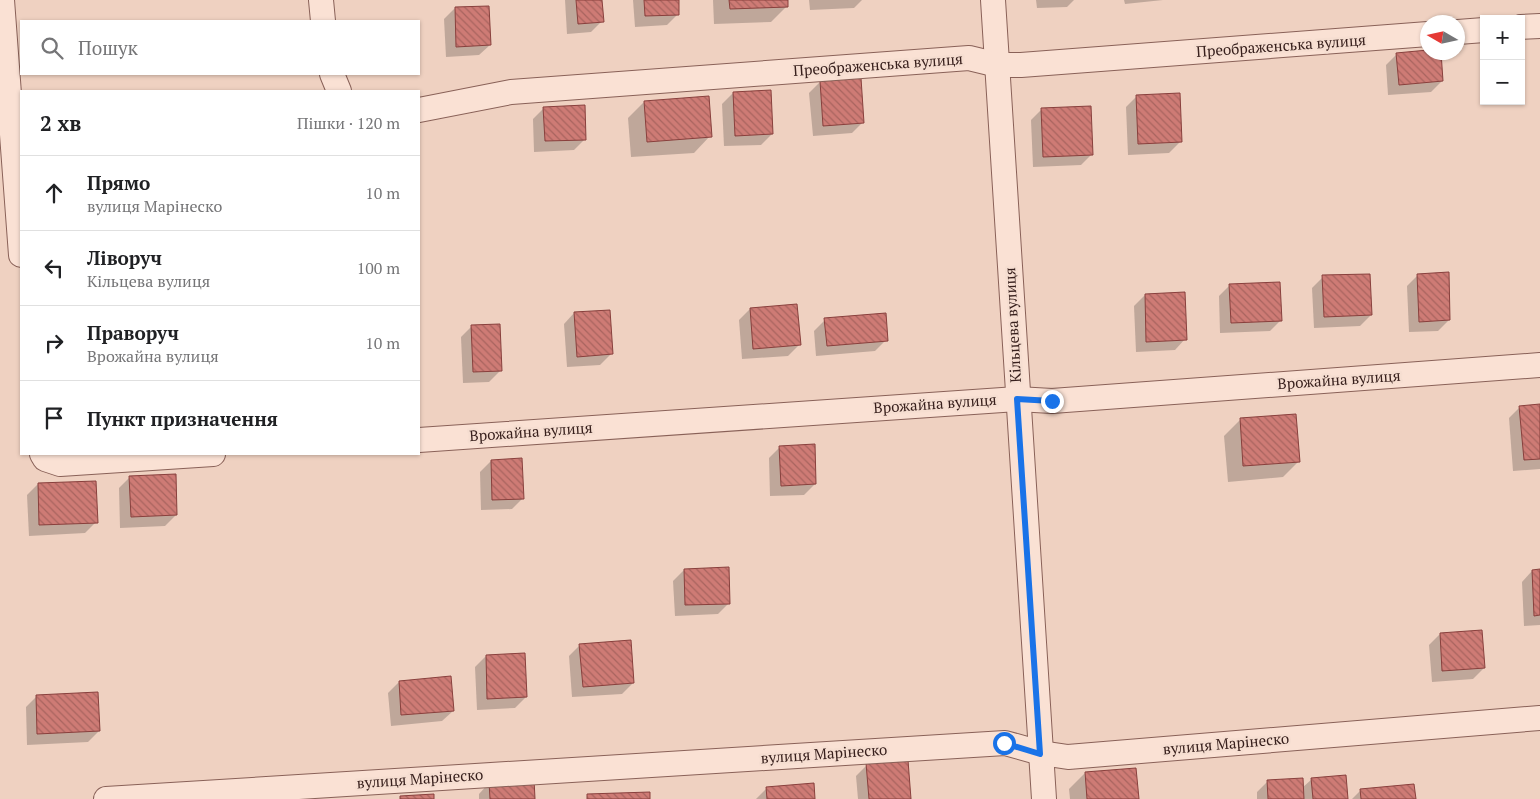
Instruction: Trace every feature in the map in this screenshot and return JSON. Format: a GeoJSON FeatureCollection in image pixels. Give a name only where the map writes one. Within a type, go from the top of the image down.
{"type":"FeatureCollection","features":[{"type":"Feature","properties":{"kind":"street"},"geometry":{"type":"LineString","coordinates":[[2,0],[20,242]]}},
{"type":"Feature","properties":{"kind":"street"},"geometry":{"type":"LineString","coordinates":[[321,0],[322,20]]}},
{"type":"Feature","properties":{"kind":"street","name":"Кільцева вулиця"},"geometry":{"type":"LineString","coordinates":[[993,0],[1044,799]]}},
{"type":"Feature","properties":{"kind":"street"},"geometry":{"type":"LineString","coordinates":[[1525,27],[1540,26]]}},
{"type":"Feature","properties":{"kind":"street"},"geometry":{"type":"LineString","coordinates":[[1465,31],[1480,30]]}},
{"type":"Feature","properties":{"kind":"street","name":"Преображенська вулиця"},"geometry":{"type":"LineString","coordinates":[[420,110],[511,92],[969,58],[998,65],[1020,65],[1420,35]]}},
{"type":"Feature","properties":{"kind":"street"},"geometry":{"type":"LineString","coordinates":[[332,75],[339,90]]}},
{"type":"Feature","properties":{"kind":"street","name":"Врожайна вулиця"},"geometry":{"type":"LineString","coordinates":[[420,440],[1017,399],[1052,401],[1540,365]]}},
{"type":"Feature","properties":{"kind":"street"},"geometry":{"type":"LineString","coordinates":[[42,455],[44,459],[60,464],[198,455]]}},
{"type":"Feature","properties":{"kind":"street","name":"вулиця Марінеско"},"geometry":{"type":"LineString","coordinates":[[106,799],[1004,743],[1040,754],[1068,757],[1540,718]]}},
{"type":"Feature","properties":{"kind":"building"},"geometry":{"type":"Polygon","coordinates":[[[576,0],[602,0],[604,22],[578,24],[576,0]]]}},
{"type":"Feature","properties":{"kind":"building"},"geometry":{"type":"Polygon","coordinates":[[[644,0],[679,0],[679,15],[645,16],[644,0]]]}},
{"type":"Feature","properties":{"kind":"building"},"geometry":{"type":"Polygon","coordinates":[[[729,0],[788,0],[788,7],[730,9],[729,0]]]}},
{"type":"Feature","properties":{"kind":"building"},"geometry":{"type":"Polygon","coordinates":[[[489,6],[491,45],[456,47],[455,7],[489,6]]]}},
{"type":"Feature","properties":{"kind":"building"},"geometry":{"type":"Polygon","coordinates":[[[1420,51],[1420,60],[1442,60],[1443,81],[1399,85],[1396,53],[1420,51]]]}},
{"type":"Feature","properties":{"kind":"building"},"geometry":{"type":"Polygon","coordinates":[[[861,78],[864,123],[823,126],[820,81],[861,78]]]}},
{"type":"Feature","properties":{"kind":"building"},"geometry":{"type":"Polygon","coordinates":[[[771,90],[773,134],[735,136],[733,92],[771,90]]]}},
{"type":"Feature","properties":{"kind":"building"},"geometry":{"type":"Polygon","coordinates":[[[1180,93],[1182,142],[1138,144],[1136,95],[1180,93]]]}},
{"type":"Feature","properties":{"kind":"building"},"geometry":{"type":"Polygon","coordinates":[[[709,96],[712,137],[647,142],[644,101],[709,96]]]}},
{"type":"Feature","properties":{"kind":"building"},"geometry":{"type":"Polygon","coordinates":[[[585,105],[586,140],[545,141],[543,107],[585,105]]]}},
{"type":"Feature","properties":{"kind":"building"},"geometry":{"type":"Polygon","coordinates":[[[1091,106],[1093,155],[1043,157],[1041,108],[1091,106]]]}},
{"type":"Feature","properties":{"kind":"building"},"geometry":{"type":"Polygon","coordinates":[[[1449,272],[1450,320],[1419,322],[1417,274],[1449,272]]]}},
{"type":"Feature","properties":{"kind":"building"},"geometry":{"type":"Polygon","coordinates":[[[1370,274],[1372,315],[1324,317],[1322,275],[1370,274]]]}},
{"type":"Feature","properties":{"kind":"building"},"geometry":{"type":"Polygon","coordinates":[[[1280,282],[1282,321],[1231,323],[1229,284],[1280,282]]]}},
{"type":"Feature","properties":{"kind":"building"},"geometry":{"type":"Polygon","coordinates":[[[1185,292],[1187,340],[1146,342],[1145,294],[1185,292]]]}},
{"type":"Feature","properties":{"kind":"building"},"geometry":{"type":"Polygon","coordinates":[[[797,304],[801,345],[753,349],[750,308],[797,304]]]}},
{"type":"Feature","properties":{"kind":"building"},"geometry":{"type":"Polygon","coordinates":[[[610,310],[613,354],[577,357],[574,312],[610,310]]]}},
{"type":"Feature","properties":{"kind":"building"},"geometry":{"type":"Polygon","coordinates":[[[886,313],[888,341],[827,346],[824,318],[886,313]]]}},
{"type":"Feature","properties":{"kind":"building"},"geometry":{"type":"Polygon","coordinates":[[[500,324],[502,371],[473,372],[471,325],[500,324]]]}},
{"type":"Feature","properties":{"kind":"building"},"geometry":{"type":"Polygon","coordinates":[[[1540,404],[1540,459],[1524,460],[1519,406],[1540,404]]]}},
{"type":"Feature","properties":{"kind":"building"},"geometry":{"type":"Polygon","coordinates":[[[1296,414],[1300,462],[1243,466],[1240,418],[1296,414]]]}},
{"type":"Feature","properties":{"kind":"building"},"geometry":{"type":"Polygon","coordinates":[[[815,444],[816,484],[781,486],[779,446],[815,444]]]}},
{"type":"Feature","properties":{"kind":"building"},"geometry":{"type":"Polygon","coordinates":[[[522,458],[524,499],[492,500],[491,460],[522,458]]]}},
{"type":"Feature","properties":{"kind":"building"},"geometry":{"type":"Polygon","coordinates":[[[176,474],[177,515],[131,517],[129,476],[176,474]]]}},
{"type":"Feature","properties":{"kind":"building"},"geometry":{"type":"Polygon","coordinates":[[[96,481],[98,523],[39,525],[38,483],[96,481]]]}},
{"type":"Feature","properties":{"kind":"building"},"geometry":{"type":"Polygon","coordinates":[[[729,567],[730,604],[685,605],[684,569],[729,567]]]}},
{"type":"Feature","properties":{"kind":"building"},"geometry":{"type":"Polygon","coordinates":[[[1540,569],[1540,615],[1534,616],[1532,570],[1540,569]]]}},
{"type":"Feature","properties":{"kind":"building"},"geometry":{"type":"Polygon","coordinates":[[[1482,630],[1485,668],[1442,671],[1440,633],[1482,630]]]}},
{"type":"Feature","properties":{"kind":"building"},"geometry":{"type":"Polygon","coordinates":[[[631,640],[634,683],[583,687],[579,644],[631,640]]]}},
{"type":"Feature","properties":{"kind":"building"},"geometry":{"type":"Polygon","coordinates":[[[525,653],[527,697],[487,699],[486,655],[525,653]]]}},
{"type":"Feature","properties":{"kind":"building"},"geometry":{"type":"Polygon","coordinates":[[[451,676],[454,711],[401,715],[399,681],[451,676]]]}},
{"type":"Feature","properties":{"kind":"building"},"geometry":{"type":"Polygon","coordinates":[[[98,692],[100,731],[37,734],[36,695],[98,692]]]}},
{"type":"Feature","properties":{"kind":"building"},"geometry":{"type":"Polygon","coordinates":[[[908,760],[911,799],[869,799],[866,763],[908,760]]]}},
{"type":"Feature","properties":{"kind":"building"},"geometry":{"type":"Polygon","coordinates":[[[1136,768],[1139,799],[1087,799],[1085,772],[1136,768]]]}},
{"type":"Feature","properties":{"kind":"building"},"geometry":{"type":"Polygon","coordinates":[[[1346,775],[1348,799],[1313,799],[1311,778],[1346,775]]]}},
{"type":"Feature","properties":{"kind":"building"},"geometry":{"type":"Polygon","coordinates":[[[1303,778],[1304,799],[1268,799],[1267,780],[1303,778]]]}},
{"type":"Feature","properties":{"kind":"building"},"geometry":{"type":"Polygon","coordinates":[[[534,779],[535,799],[490,799],[489,782],[534,779]]]}},
{"type":"Feature","properties":{"kind":"building"},"geometry":{"type":"Polygon","coordinates":[[[814,783],[815,799],[767,799],[766,787],[814,783]]]}},
{"type":"Feature","properties":{"kind":"building"},"geometry":{"type":"Polygon","coordinates":[[[1414,784],[1416,799],[1361,799],[1360,789],[1414,784]]]}},
{"type":"Feature","properties":{"kind":"building"},"geometry":{"type":"Polygon","coordinates":[[[650,792],[650,799],[587,799],[587,794],[650,792]]]}},
{"type":"Feature","properties":{"kind":"building"},"geometry":{"type":"Polygon","coordinates":[[[434,794],[434,799],[400,799],[400,796],[434,794]]]}},
{"type":"Feature","properties":{"kind":"route"},"geometry":{"type":"LineString","coordinates":[[1004,743],[1040,754],[1017,399],[1052,401]]}}]}
